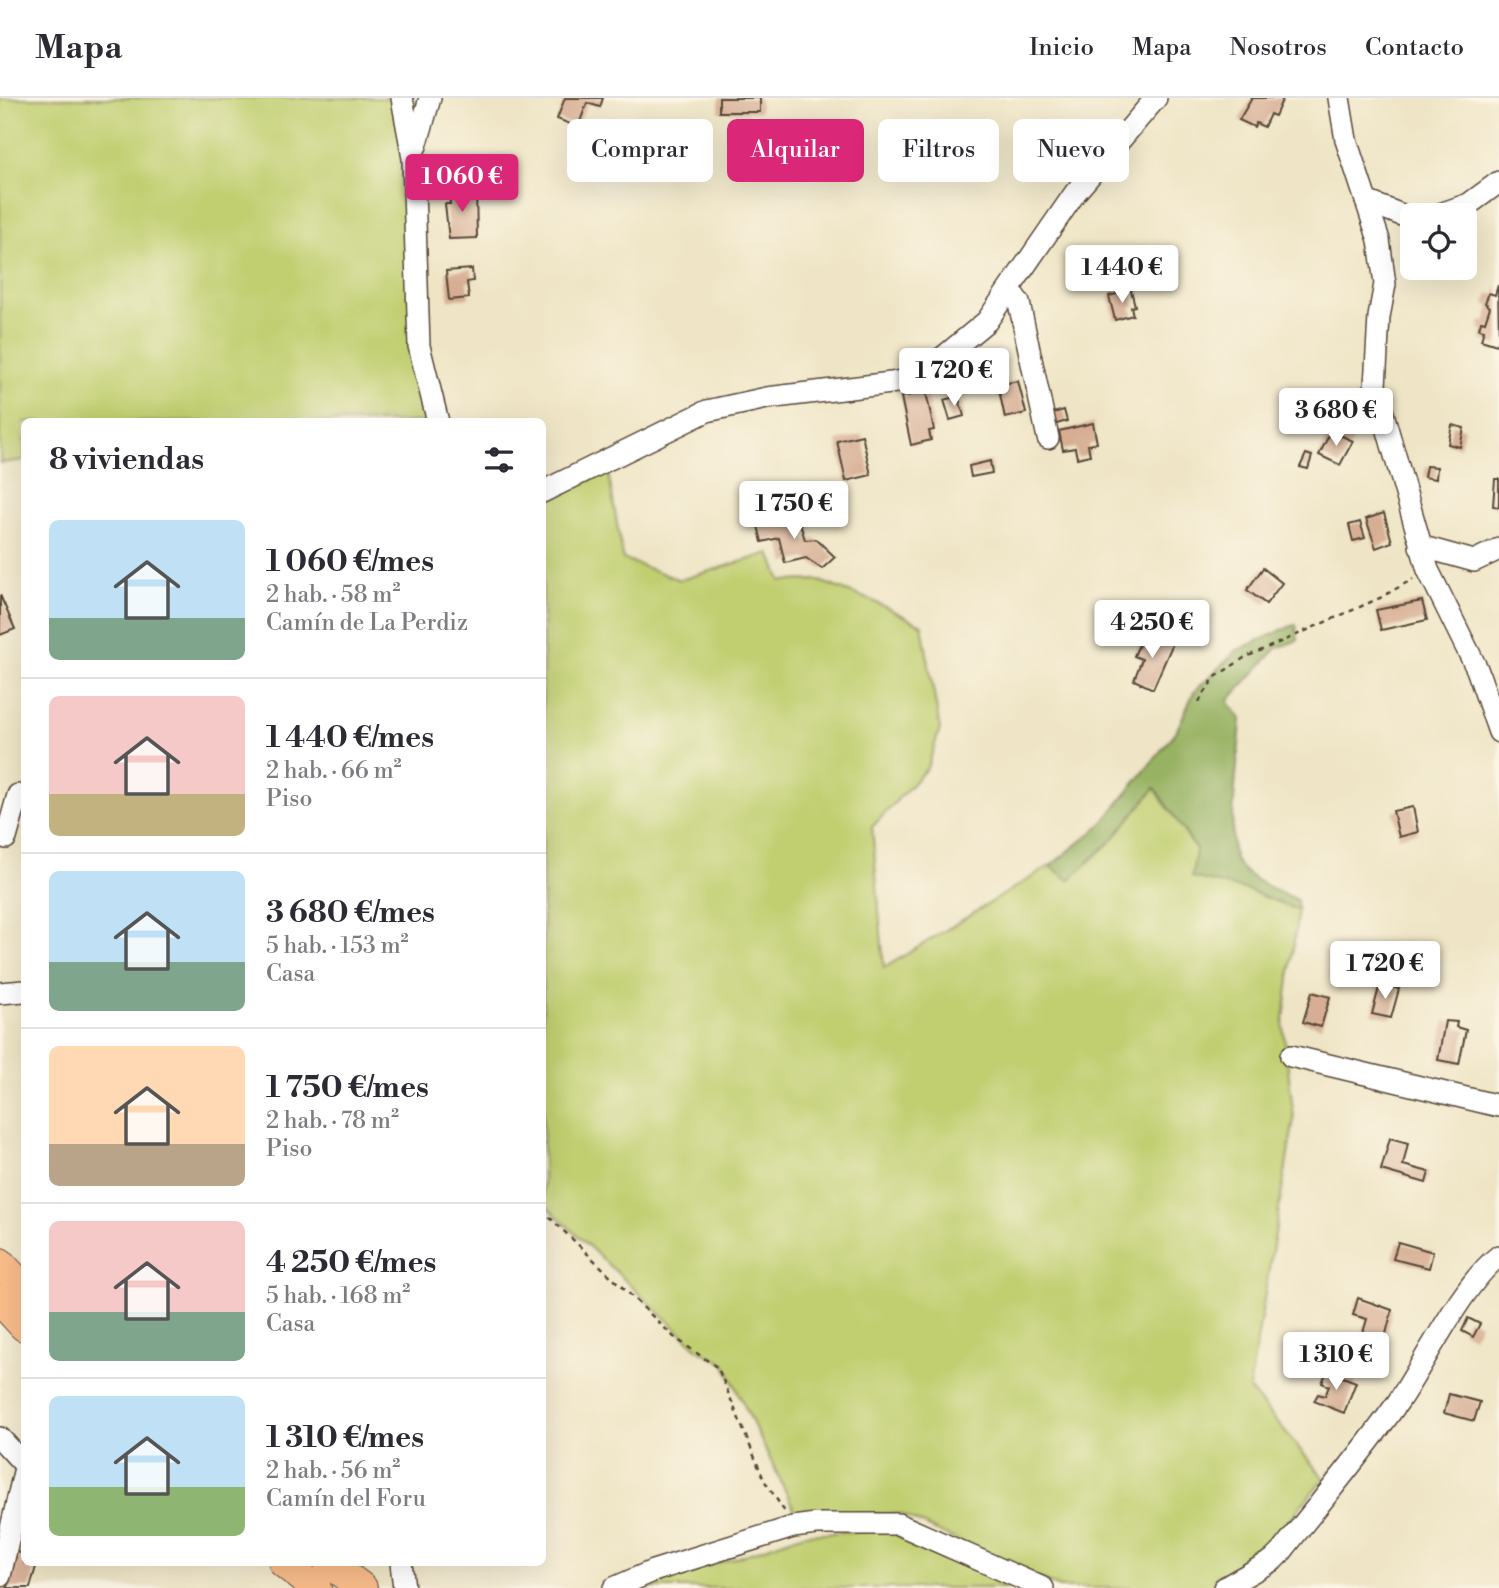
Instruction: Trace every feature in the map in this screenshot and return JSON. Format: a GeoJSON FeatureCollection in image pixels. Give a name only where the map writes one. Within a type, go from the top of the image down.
{"type":"FeatureCollection","features":[{"type":"Feature","properties":{"kind":"highway"},"geometry":{"type":"LineString","coordinates":[[0,1262],[21,1286]]}},
{"type":"Feature","properties":{"kind":"highway"},"geometry":{"type":"LineString","coordinates":[[0,1300],[21,1323]]}},
{"type":"Feature","properties":{"kind":"highway"},"geometry":{"type":"LineString","coordinates":[[288,1566],[316,1588]]}},
{"type":"Feature","properties":{"kind":"highway"},"geometry":{"type":"LineString","coordinates":[[333,1566],[362,1588]]}},
{"type":"Feature","properties":{"kind":"street"},"geometry":{"type":"LineString","coordinates":[[402,98],[413,158],[415,313],[419,346],[437,418]]}},
{"type":"Feature","properties":{"kind":"street"},"geometry":{"type":"LineString","coordinates":[[413,158],[430,98]]}},
{"type":"Feature","properties":{"kind":"street"},"geometry":{"type":"LineString","coordinates":[[546,491],[707,411],[767,398],[912,379],[987,321],[1075,193],[1156,98]]}},
{"type":"Feature","properties":{"kind":"street"},"geometry":{"type":"LineString","coordinates":[[1339,98],[1346,140],[1379,240],[1385,284],[1379,317],[1375,387],[1428,570],[1477,669],[1499,732]]}},
{"type":"Feature","properties":{"kind":"street"},"geometry":{"type":"LineString","coordinates":[[1470,203],[1499,182]]}},
{"type":"Feature","properties":{"kind":"street"},"geometry":{"type":"LineString","coordinates":[[1366,201],[1400,214]]}},
{"type":"Feature","properties":{"kind":"street"},"geometry":{"type":"LineString","coordinates":[[1010,290],[1019,303],[1048,438]]}},
{"type":"Feature","properties":{"kind":"street"},"geometry":{"type":"LineString","coordinates":[[1420,546],[1474,561],[1499,549]]}},
{"type":"Feature","properties":{"kind":"street"},"geometry":{"type":"LineString","coordinates":[[10,838],[18,795]]}},
{"type":"Feature","properties":{"kind":"street"},"geometry":{"type":"LineString","coordinates":[[0,993],[21,991]]}},
{"type":"Feature","properties":{"kind":"street"},"geometry":{"type":"LineString","coordinates":[[1291,1056],[1499,1106]]}},
{"type":"Feature","properties":{"kind":"street"},"geometry":{"type":"LineString","coordinates":[[1224,1588],[1273,1560],[1282,1551],[1398,1402],[1462,1301],[1490,1263],[1499,1256]]}},
{"type":"Feature","properties":{"kind":"street"},"geometry":{"type":"LineString","coordinates":[[0,1438],[21,1461]]}},
{"type":"Feature","properties":{"kind":"street"},"geometry":{"type":"LineString","coordinates":[[0,1576],[21,1485]]}},
{"type":"Feature","properties":{"kind":"street"},"geometry":{"type":"LineString","coordinates":[[614,1588],[653,1571],[697,1560],[793,1527],[816,1524],[898,1524],[1043,1588]]}},
{"type":"Feature","properties":{"kind":"street"},"geometry":{"type":"LineString","coordinates":[[401,1566],[404,1588]]}},
{"type":"Feature","properties":{"kind":"path"},"geometry":{"type":"LineString","coordinates":[[1199,702],[1214,678],[1244,658],[1380,598],[1428,570]]}},
{"type":"Feature","properties":{"kind":"path"},"geometry":{"type":"LineString","coordinates":[[546,1214],[674,1337],[718,1368],[764,1480],[793,1527]]}},
{"type":"Feature","properties":{"kind":"green space"},"geometry":{"type":"Polygon","coordinates":[[[0,98],[393,98],[407,176],[429,418],[21,418],[21,460],[0,463],[0,98]]]}},
{"type":"Feature","properties":{"kind":"green space"},"geometry":{"type":"Polygon","coordinates":[[[608,471],[623,559],[680,580],[770,553],[781,581],[817,580],[873,601],[922,625],[940,729],[927,768],[872,827],[884,968],[1050,866],[1070,880],[1112,840],[1154,787],[1196,850],[1247,890],[1298,910],[1283,1026],[1294,1119],[1249,1389],[1324,1478],[1252,1565],[1210,1588],[1060,1588],[900,1514],[796,1513],[724,1363],[699,1350],[546,1206],[546,502],[608,471]]]}},
{"type":"Feature","properties":{"kind":"green space"},"geometry":{"type":"Polygon","coordinates":[[[1296,624],[1298,640],[1277,648],[1228,701],[1241,719],[1232,833],[1235,859],[1246,873],[1297,900],[1298,910],[1247,890],[1192,877],[1196,849],[1155,788],[1112,840],[1069,880],[1050,866],[1100,826],[1176,732],[1194,692],[1237,650],[1296,624]]]}},
{"type":"Feature","properties":{"kind":"green space"},"geometry":{"type":"Polygon","coordinates":[[[882,1530],[915,1540],[1023,1588],[633,1588],[739,1557],[804,1534],[882,1530]]]}},
{"type":"Feature","properties":{"kind":"building"},"geometry":{"type":"Polygon","coordinates":[[[565,98],[603,98],[600,107],[587,103],[581,119],[567,119],[567,123],[557,119],[565,98]]]}},
{"type":"Feature","properties":{"kind":"building"},"geometry":{"type":"Polygon","coordinates":[[[719,98],[760,98],[760,112],[719,112],[719,98]]]}},
{"type":"Feature","properties":{"kind":"building"},"geometry":{"type":"Polygon","coordinates":[[[1252,98],[1283,98],[1275,116],[1270,114],[1264,127],[1256,123],[1254,127],[1239,120],[1252,98]]]}},
{"type":"Feature","properties":{"kind":"building"},"geometry":{"type":"Polygon","coordinates":[[[449,188],[476,188],[477,238],[449,239],[445,204],[450,204],[449,188]]]}},
{"type":"Feature","properties":{"kind":"building"},"geometry":{"type":"Polygon","coordinates":[[[472,269],[473,281],[467,282],[469,298],[449,300],[446,271],[472,269]]]}},
{"type":"Feature","properties":{"kind":"building"},"geometry":{"type":"Polygon","coordinates":[[[1498,285],[1497,345],[1481,340],[1484,330],[1479,329],[1481,321],[1485,322],[1490,307],[1485,303],[1489,293],[1495,295],[1498,285]]]}},
{"type":"Feature","properties":{"kind":"building"},"geometry":{"type":"Polygon","coordinates":[[[1131,290],[1135,306],[1131,307],[1133,315],[1115,320],[1109,296],[1131,290]]]}},
{"type":"Feature","properties":{"kind":"building"},"geometry":{"type":"Polygon","coordinates":[[[1018,381],[1026,413],[1005,418],[998,385],[1018,381]]]}},
{"type":"Feature","properties":{"kind":"building"},"geometry":{"type":"Polygon","coordinates":[[[926,392],[934,430],[929,431],[931,440],[911,445],[901,397],[926,392]]]}},
{"type":"Feature","properties":{"kind":"building"},"geometry":{"type":"Polygon","coordinates":[[[958,396],[964,416],[950,420],[944,400],[958,396]]]}},
{"type":"Feature","properties":{"kind":"building"},"geometry":{"type":"Polygon","coordinates":[[[1064,410],[1067,421],[1053,425],[1050,414],[1064,410]]]}},
{"type":"Feature","properties":{"kind":"building"},"geometry":{"type":"Polygon","coordinates":[[[1093,423],[1097,443],[1088,445],[1090,455],[1077,458],[1075,448],[1063,450],[1059,431],[1093,423]]]}},
{"type":"Feature","properties":{"kind":"building"},"geometry":{"type":"Polygon","coordinates":[[[1452,425],[1464,428],[1460,447],[1448,444],[1452,425]]]}},
{"type":"Feature","properties":{"kind":"building"},"geometry":{"type":"Polygon","coordinates":[[[1331,431],[1353,441],[1340,465],[1319,455],[1331,431]]]}},
{"type":"Feature","properties":{"kind":"building"},"geometry":{"type":"Polygon","coordinates":[[[862,435],[871,475],[846,481],[837,441],[862,435]]]}},
{"type":"Feature","properties":{"kind":"building"},"geometry":{"type":"Polygon","coordinates":[[[1306,454],[1312,456],[1308,469],[1300,467],[1306,454]]]}},
{"type":"Feature","properties":{"kind":"building"},"geometry":{"type":"Polygon","coordinates":[[[990,461],[992,473],[971,477],[969,466],[990,461]]]}},
{"type":"Feature","properties":{"kind":"building"},"geometry":{"type":"Polygon","coordinates":[[[1426,466],[1437,467],[1436,479],[1424,477],[1426,466]]]}},
{"type":"Feature","properties":{"kind":"building"},"geometry":{"type":"Polygon","coordinates":[[[1495,479],[1499,479],[1499,507],[1493,506],[1495,479]]]}},
{"type":"Feature","properties":{"kind":"building"},"geometry":{"type":"Polygon","coordinates":[[[797,513],[805,540],[816,539],[835,557],[822,569],[806,558],[785,563],[779,538],[762,542],[757,522],[797,513]]]}},
{"type":"Feature","properties":{"kind":"building"},"geometry":{"type":"Polygon","coordinates":[[[1384,513],[1392,542],[1376,548],[1366,519],[1384,513]]]}},
{"type":"Feature","properties":{"kind":"building"},"geometry":{"type":"Polygon","coordinates":[[[1360,522],[1365,538],[1353,541],[1349,525],[1360,522]]]}},
{"type":"Feature","properties":{"kind":"building"},"geometry":{"type":"Polygon","coordinates":[[[1263,568],[1282,583],[1266,604],[1247,590],[1263,568]]]}},
{"type":"Feature","properties":{"kind":"building"},"geometry":{"type":"Polygon","coordinates":[[[0,595],[15,629],[0,635],[0,595]]]}},
{"type":"Feature","properties":{"kind":"building"},"geometry":{"type":"Polygon","coordinates":[[[1422,601],[1427,620],[1381,630],[1376,610],[1422,601]]]}},
{"type":"Feature","properties":{"kind":"building"},"geometry":{"type":"Polygon","coordinates":[[[1153,634],[1173,643],[1153,689],[1134,680],[1142,659],[1134,656],[1140,642],[1148,646],[1153,634]]]}},
{"type":"Feature","properties":{"kind":"building"},"geometry":{"type":"Polygon","coordinates":[[[1413,807],[1418,832],[1399,837],[1393,811],[1413,807]]]}},
{"type":"Feature","properties":{"kind":"building"},"geometry":{"type":"Polygon","coordinates":[[[1380,984],[1399,989],[1391,1018],[1372,1014],[1380,984]]]}},
{"type":"Feature","properties":{"kind":"building"},"geometry":{"type":"Polygon","coordinates":[[[1312,992],[1330,997],[1321,1027],[1303,1022],[1312,992]]]}},
{"type":"Feature","properties":{"kind":"building"},"geometry":{"type":"Polygon","coordinates":[[[1445,1021],[1457,1022],[1456,1027],[1466,1030],[1459,1064],[1438,1060],[1445,1021]]]}},
{"type":"Feature","properties":{"kind":"building"},"geometry":{"type":"Polygon","coordinates":[[[1390,1138],[1408,1143],[1403,1165],[1429,1172],[1426,1183],[1381,1170],[1390,1138]]]}},
{"type":"Feature","properties":{"kind":"building"},"geometry":{"type":"Polygon","coordinates":[[[1398,1242],[1433,1252],[1429,1268],[1393,1259],[1398,1242]]]}},
{"type":"Feature","properties":{"kind":"building"},"geometry":{"type":"Polygon","coordinates":[[[1358,1298],[1392,1310],[1384,1342],[1362,1336],[1367,1319],[1353,1315],[1358,1298]]]}},
{"type":"Feature","properties":{"kind":"building"},"geometry":{"type":"Polygon","coordinates":[[[1468,1318],[1480,1324],[1473,1337],[1462,1331],[1468,1318]]]}},
{"type":"Feature","properties":{"kind":"building"},"geometry":{"type":"Polygon","coordinates":[[[1327,1371],[1356,1382],[1344,1413],[1314,1401],[1318,1394],[1325,1396],[1329,1386],[1322,1383],[1327,1371]]]}},
{"type":"Feature","properties":{"kind":"building"},"geometry":{"type":"Polygon","coordinates":[[[1449,1394],[1480,1402],[1474,1421],[1444,1413],[1449,1394]]]}},
{"type":"Feature","properties":{"kind":"building"},"geometry":{"type":"Polygon","coordinates":[[[17,1552],[21,1553],[21,1566],[36,1566],[30,1588],[7,1588],[17,1552]]]}}]}
